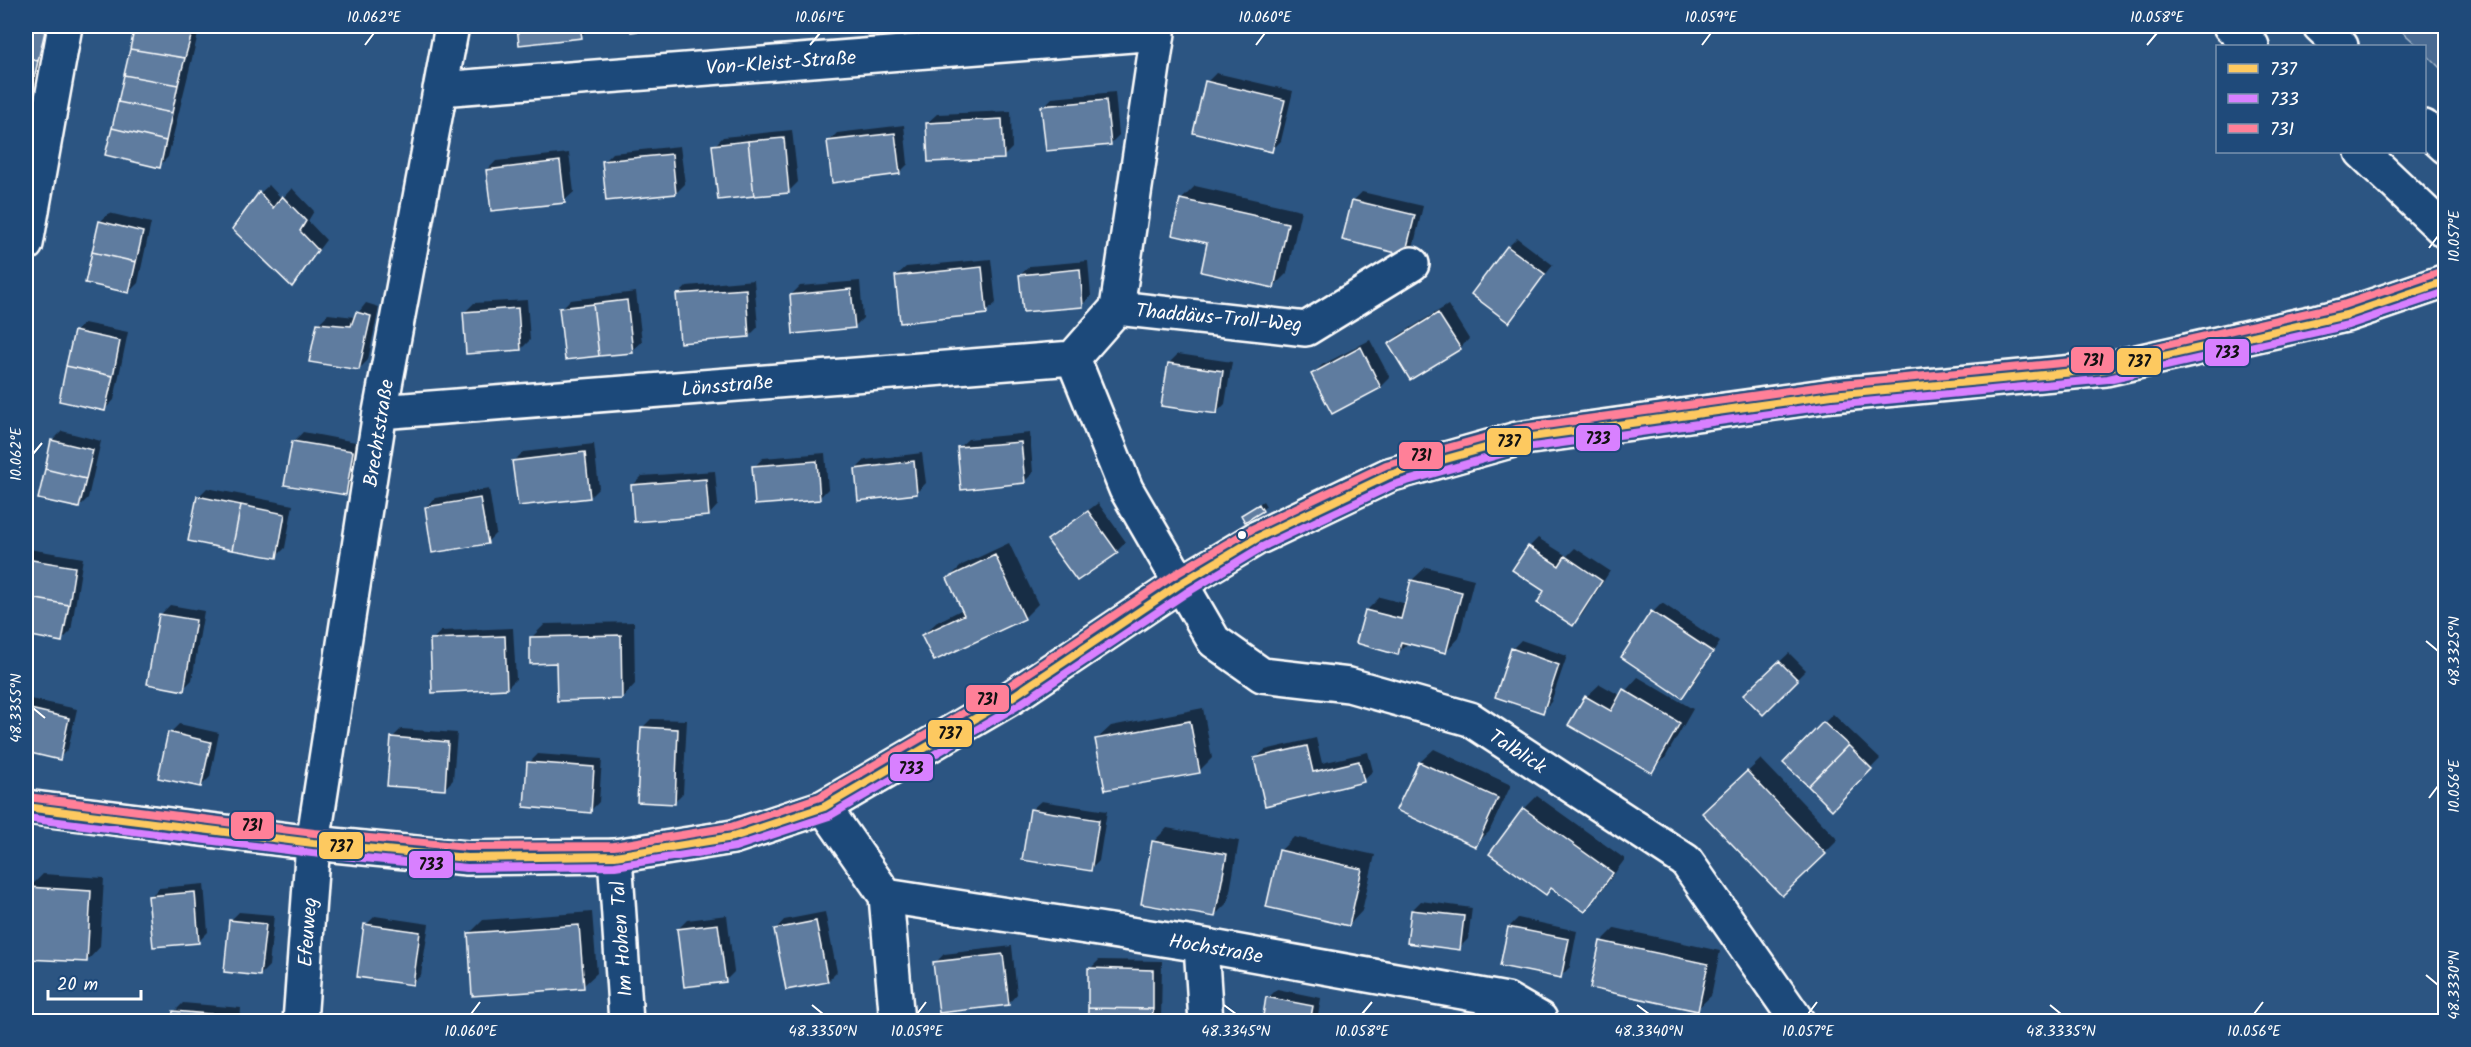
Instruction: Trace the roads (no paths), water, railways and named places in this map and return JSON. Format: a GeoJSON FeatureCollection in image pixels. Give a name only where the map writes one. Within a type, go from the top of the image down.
{"type":"FeatureCollection","features":[{"type":"Feature","properties":{"kind":"main road"},"geometry":{"type":"LineString","coordinates":[[26,244],[65,26]]}},
{"type":"Feature","properties":{"kind":"main road","name":"Brechtstraße"},"geometry":{"type":"LineString","coordinates":[[313,843],[380,412],[452,26]]}},
{"type":"Feature","properties":{"kind":"main road"},"geometry":{"type":"LineString","coordinates":[[2230,26],[2251,45]]}},
{"type":"Feature","properties":{"kind":"main road"},"geometry":{"type":"LineString","coordinates":[[2320,26],[2340,45]]}},
{"type":"Feature","properties":{"kind":"main road","name":"Von-Kleist-Straße"},"geometry":{"type":"LineString","coordinates":[[440,89],[1158,33],[1117,308]]}},
{"type":"Feature","properties":{"kind":"main road"},"geometry":{"type":"LineString","coordinates":[[2426,129],[2445,147]]}},
{"type":"Feature","properties":{"kind":"main road"},"geometry":{"type":"LineString","coordinates":[[2363,153],[2445,232]]}},
{"type":"Feature","properties":{"kind":"main road","name":"Thaddäus-Troll-Weg"},"geometry":{"type":"LineString","coordinates":[[1117,308],[1306,329],[1412,264]]}},
{"type":"Feature","properties":{"kind":"main road"},"geometry":{"type":"LineString","coordinates":[[26,807],[313,843],[467,858],[615,856],[733,837],[824,807],[1012,696],[1180,584],[1268,532],[1389,475],[1517,439],[1832,395],[2106,369],[2346,315],[2445,281]]}},
{"type":"Feature","properties":{"kind":"main road"},"geometry":{"type":"LineString","coordinates":[[1072,358],[1117,308]]}},
{"type":"Feature","properties":{"kind":"main road","name":"Lönsstraße"},"geometry":{"type":"LineString","coordinates":[[380,412],[1072,358]]}},
{"type":"Feature","properties":{"kind":"main road","name":"Talblick"},"geometry":{"type":"LineString","coordinates":[[1072,358],[1126,489],[1214,641],[1262,675],[1348,685],[1470,719],[1686,861],[1798,1022]]}},
{"type":"Feature","properties":{"kind":"main road"},"geometry":{"type":"LineString","coordinates":[[824,807],[886,896],[897,1022]]}},
{"type":"Feature","properties":{"kind":"main road","name":"Efeuweg"},"geometry":{"type":"LineString","coordinates":[[300,1022],[313,843]]}},
{"type":"Feature","properties":{"kind":"main road","name":"Im Hohen Tal"},"geometry":{"type":"LineString","coordinates":[[615,856],[626,1022]]}},
{"type":"Feature","properties":{"kind":"main road","name":"Hochstraße"},"geometry":{"type":"LineString","coordinates":[[886,896],[1201,945],[1507,1000],[1540,1020]]}},
{"type":"Feature","properties":{"kind":"main road"},"geometry":{"type":"LineString","coordinates":[[1201,945],[1206,1022]]}}]}
